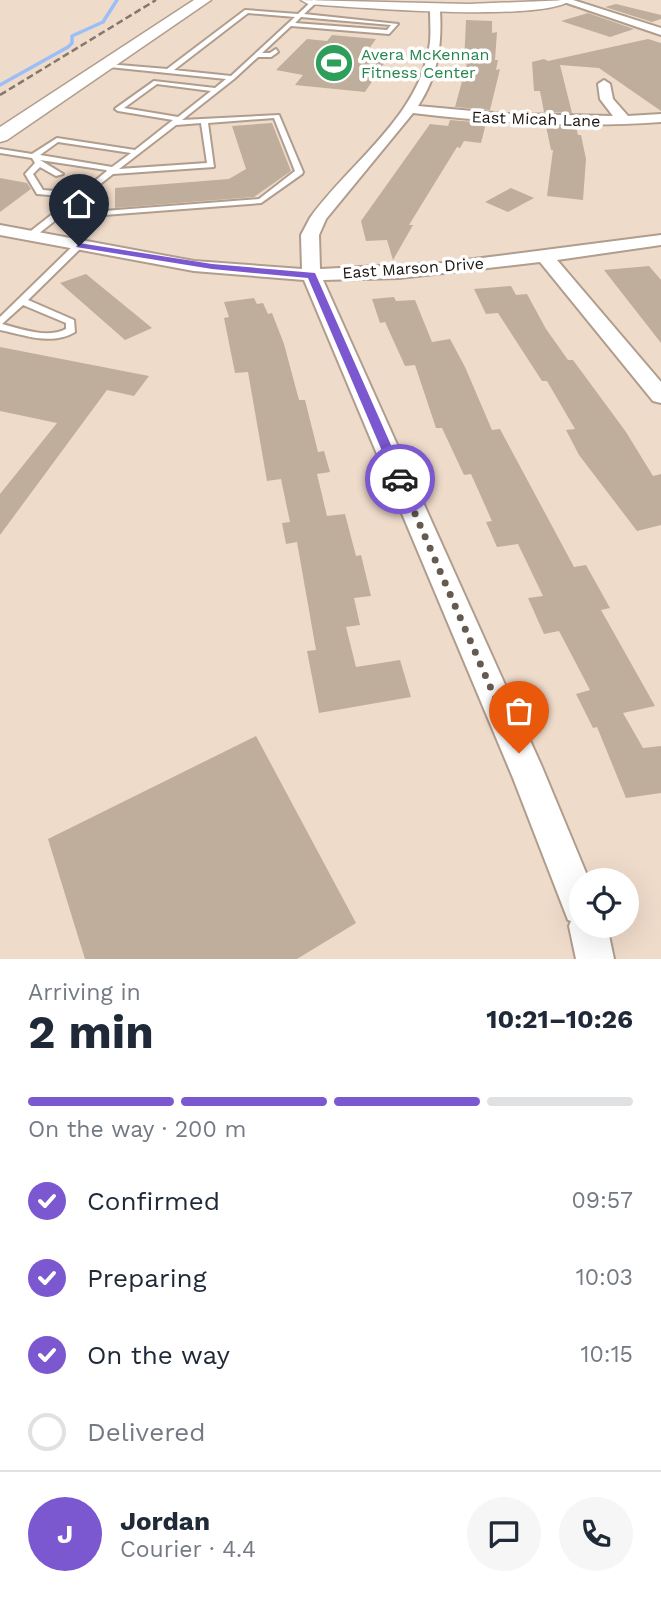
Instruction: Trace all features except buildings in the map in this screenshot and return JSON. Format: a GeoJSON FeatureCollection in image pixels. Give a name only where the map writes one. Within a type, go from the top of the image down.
{"type":"FeatureCollection","features":[{"type":"Feature","properties":{"kind":"main road"},"geometry":{"type":"LineString","coordinates":[[0,136],[205,0]]}},
{"type":"Feature","properties":{"kind":"street"},"geometry":{"type":"LineString","coordinates":[[308,0],[435,10],[483,9],[564,0],[661,32]]}},
{"type":"Feature","properties":{"kind":"street"},"geometry":{"type":"LineString","coordinates":[[435,10],[439,33],[426,83],[412,109],[318,218],[310,235],[312,275],[530,778],[569,877]]}},
{"type":"Feature","properties":{"kind":"street"},"geometry":{"type":"LineString","coordinates":[[604,84],[607,101],[625,121]]}},
{"type":"Feature","properties":{"kind":"street","name":"East Micah Lane"},"geometry":{"type":"LineString","coordinates":[[412,109],[526,121],[625,121],[661,118]]}},
{"type":"Feature","properties":{"kind":"street","name":"East Marson Drive"},"geometry":{"type":"LineString","coordinates":[[0,230],[79,246],[212,267],[312,275],[436,269],[661,240]]}},
{"type":"Feature","properties":{"kind":"street"},"geometry":{"type":"LineString","coordinates":[[544,255],[661,396]]}},
{"type":"Feature","properties":{"kind":"street"},"geometry":{"type":"LineString","coordinates":[[591,938],[595,959]]}},
{"type":"Feature","properties":{"kind":"lane"},"geometry":{"type":"LineString","coordinates":[[30,236],[232,78],[315,1]]}},
{"type":"Feature","properties":{"kind":"lane"},"geometry":{"type":"LineString","coordinates":[[169,71],[247,11],[395,24],[389,32],[289,24]]}},
{"type":"Feature","properties":{"kind":"lane"},"geometry":{"type":"LineString","coordinates":[[257,55],[271,55],[278,49],[278,44],[269,43]]}},
{"type":"Feature","properties":{"kind":"lane"},"geometry":{"type":"LineString","coordinates":[[109,65],[232,78]]}},
{"type":"Feature","properties":{"kind":"lane"},"geometry":{"type":"LineString","coordinates":[[68,205],[104,213],[261,201],[299,172],[277,116],[176,121],[118,109],[156,82],[217,90]]}},
{"type":"Feature","properties":{"kind":"lane"},"geometry":{"type":"LineString","coordinates":[[111,172],[211,165],[204,121]]}},
{"type":"Feature","properties":{"kind":"lane"},"geometry":{"type":"LineString","coordinates":[[81,195],[40,192],[29,174],[36,160],[57,141],[137,152]]}},
{"type":"Feature","properties":{"kind":"lane"},"geometry":{"type":"LineString","coordinates":[[0,151],[36,160],[109,168],[111,172]]}},
{"type":"Feature","properties":{"kind":"lane"},"geometry":{"type":"LineString","coordinates":[[36,160],[59,174]]}},
{"type":"Feature","properties":{"kind":"lane"},"geometry":{"type":"LineString","coordinates":[[68,185],[81,195]]}},
{"type":"Feature","properties":{"kind":"lane"},"geometry":{"type":"LineString","coordinates":[[21,302],[65,318],[71,322],[71,330],[63,336],[50,336],[0,325],[21,302],[79,246]]}},
{"type":"Feature","properties":{"kind":"waterway"},"geometry":{"type":"LineString","coordinates":[[0,85],[68,47],[72,43],[72,36],[103,22],[117,0]]}},
{"type":"Feature","properties":{"kind":"railway"},"geometry":{"type":"LineString","coordinates":[[0,95],[156,0]]}},
{"type":"Feature","properties":{"kind":"way so far"},"geometry":{"type":"LineString","coordinates":[[400,479],[519,753]]}},
{"type":"Feature","properties":{"kind":"place","name":"Avera McKennan Fitness Center"},"geometry":{"type":"Point","coordinates":[334,63]}},
{"type":"Feature","properties":{"kind":"route"},"geometry":{"type":"LineString","coordinates":[[79,246],[212,267],[312,275],[400,479]]}}]}
